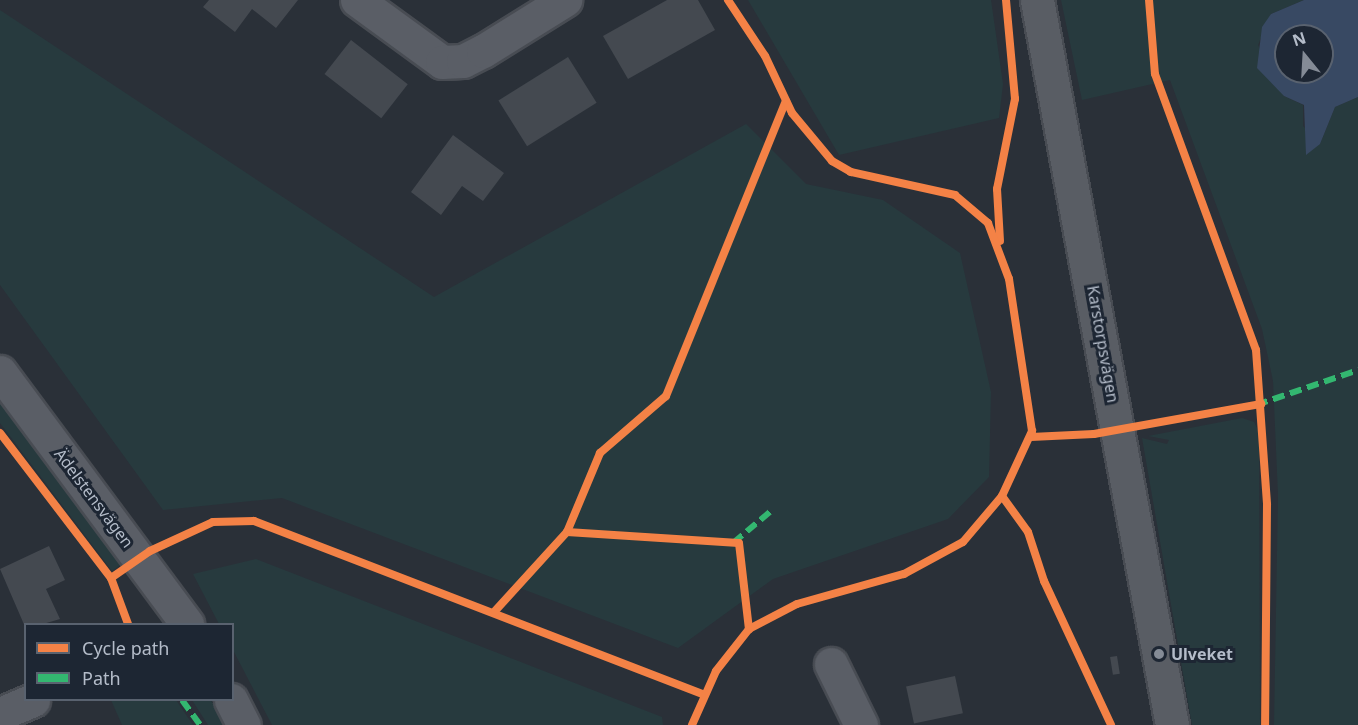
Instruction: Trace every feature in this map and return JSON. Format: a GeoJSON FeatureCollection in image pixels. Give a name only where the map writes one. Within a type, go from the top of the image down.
{"type":"FeatureCollection","features":[{"type":"Feature","properties":{"kind":"main road","name":"Karstorpsvägen"},"geometry":{"type":"LineString","coordinates":[[1037,0],[1172,725]]}},
{"type":"Feature","properties":{"kind":"street"},"geometry":{"type":"LineString","coordinates":[[357,0],[442,62],[464,61],[565,0]]}},
{"type":"Feature","properties":{"kind":"street","name":"Ädelstensvägen"},"geometry":{"type":"LineString","coordinates":[[0,372],[184,623]]}},
{"type":"Feature","properties":{"kind":"street"},"geometry":{"type":"LineString","coordinates":[[831,664],[861,725]]}},
{"type":"Feature","properties":{"kind":"street"},"geometry":{"type":"LineString","coordinates":[[0,714],[29,701]]}},
{"type":"Feature","properties":{"kind":"street"},"geometry":{"type":"LineString","coordinates":[[232,701],[244,725]]}},
{"type":"Feature","properties":{"kind":"green space"},"geometry":{"type":"Polygon","coordinates":[[[748,0],[991,0],[1003,84],[999,118],[839,155],[748,0]]]}},
{"type":"Feature","properties":{"kind":"green space"},"geometry":{"type":"Polygon","coordinates":[[[1061,0],[1304,0],[1271,14],[1258,45],[1274,76],[1274,84],[1278,84],[1284,96],[1303,105],[1303,126],[1320,144],[1335,107],[1358,97],[1358,725],[1274,725],[1278,495],[1273,381],[1262,329],[1170,80],[1082,100],[1061,0]]]}},
{"type":"Feature","properties":{"kind":"green space"},"geometry":{"type":"Polygon","coordinates":[[[0,10],[434,297],[746,124],[806,184],[883,200],[960,253],[991,392],[989,477],[948,519],[773,579],[678,648],[282,498],[163,510],[0,285],[0,10]]]}},
{"type":"Feature","properties":{"kind":"green space"},"geometry":{"type":"Polygon","coordinates":[[[0,399],[122,564],[112,571],[0,423],[0,399]]]}},
{"type":"Feature","properties":{"kind":"green space"},"geometry":{"type":"Polygon","coordinates":[[[1242,418],[1254,422],[1259,432],[1260,725],[1192,725],[1142,438],[1167,444],[1169,440],[1148,436],[1242,418]]]}},
{"type":"Feature","properties":{"kind":"green space"},"geometry":{"type":"Polygon","coordinates":[[[256,559],[662,717],[663,725],[272,725],[234,652],[234,623],[218,623],[193,574],[256,559]]]}},
{"type":"Feature","properties":{"kind":"green space"},"geometry":{"type":"Polygon","coordinates":[[[111,701],[177,701],[193,725],[122,725],[111,701]]]}},
{"type":"Feature","properties":{"kind":"green space"},"geometry":{"type":"Polygon","coordinates":[[[193,701],[211,701],[223,725],[208,725],[193,701]]]}},
{"type":"Feature","properties":{"kind":"water"},"geometry":{"type":"Polygon","coordinates":[[[1304,0],[1358,0],[1358,97],[1335,107],[1320,144],[1306,155],[1304,105],[1284,96],[1257,68],[1262,27],[1271,14],[1304,0]]]}},
{"type":"Feature","properties":{"kind":"building"},"geometry":{"type":"Polygon","coordinates":[[[209,0],[298,0],[276,28],[252,9],[235,32],[203,7],[209,0]]]}},
{"type":"Feature","properties":{"kind":"building"},"geometry":{"type":"Polygon","coordinates":[[[667,0],[698,0],[715,30],[628,79],[603,36],[667,0]]]}},
{"type":"Feature","properties":{"kind":"building"},"geometry":{"type":"Polygon","coordinates":[[[351,40],[408,84],[381,118],[325,74],[351,40]]]}},
{"type":"Feature","properties":{"kind":"building"},"geometry":{"type":"Polygon","coordinates":[[[568,57],[597,103],[527,146],[498,100],[568,57]]]}},
{"type":"Feature","properties":{"kind":"building"},"geometry":{"type":"Polygon","coordinates":[[[453,135],[504,173],[483,201],[462,186],[441,215],[411,192],[453,135]]]}},
{"type":"Feature","properties":{"kind":"building"},"geometry":{"type":"Polygon","coordinates":[[[49,546],[65,580],[46,589],[60,619],[46,623],[24,624],[0,569],[49,546]]]}},
{"type":"Feature","properties":{"kind":"building"},"geometry":{"type":"Polygon","coordinates":[[[1117,656],[1120,674],[1113,675],[1110,657],[1117,656]]]}},
{"type":"Feature","properties":{"kind":"building"},"geometry":{"type":"Polygon","coordinates":[[[955,676],[963,713],[914,724],[906,686],[955,676]]]}},
{"type":"Feature","properties":{"kind":"marked path"},"geometry":{"type":"LineString","coordinates":[[1256,405],[1358,370]]}},
{"type":"Feature","properties":{"kind":"marked path"},"geometry":{"type":"LineString","coordinates":[[733,543],[771,511]]}},
{"type":"Feature","properties":{"kind":"marked path"},"geometry":{"type":"LineString","coordinates":[[183,701],[200,725]]}},
{"type":"Feature","properties":{"kind":"cycle path"},"geometry":{"type":"LineString","coordinates":[[692,725],[716,671],[749,629],[797,604],[904,574],[963,542],[1002,496],[1032,431],[1009,279],[988,223],[955,195],[851,172],[832,161],[792,113],[765,56],[728,0]]}},
{"type":"Feature","properties":{"kind":"cycle path"},"geometry":{"type":"LineString","coordinates":[[1000,241],[997,189],[1015,99],[1006,0]]}},
{"type":"Feature","properties":{"kind":"cycle path"},"geometry":{"type":"LineString","coordinates":[[1149,0],[1155,74],[1256,350],[1267,505],[1265,725]]}},
{"type":"Feature","properties":{"kind":"cycle path"},"geometry":{"type":"LineString","coordinates":[[495,611],[567,532],[600,453],[666,396],[786,101]]}},
{"type":"Feature","properties":{"kind":"cycle path"},"geometry":{"type":"LineString","coordinates":[[1031,437],[1094,434],[1261,404]]}},
{"type":"Feature","properties":{"kind":"cycle path"},"geometry":{"type":"LineString","coordinates":[[0,433],[111,578],[128,623]]}},
{"type":"Feature","properties":{"kind":"cycle path"},"geometry":{"type":"LineString","coordinates":[[1002,496],[1028,532],[1044,581],[1111,725]]}},
{"type":"Feature","properties":{"kind":"cycle path"},"geometry":{"type":"LineString","coordinates":[[111,578],[150,551],[213,522],[254,521],[704,695]]}},
{"type":"Feature","properties":{"kind":"cycle path"},"geometry":{"type":"LineString","coordinates":[[567,532],[739,543],[749,629]]}},
{"type":"Feature","properties":{"kind":"place","name":"Ulveket"},"geometry":{"type":"Point","coordinates":[1159,654]}}]}
